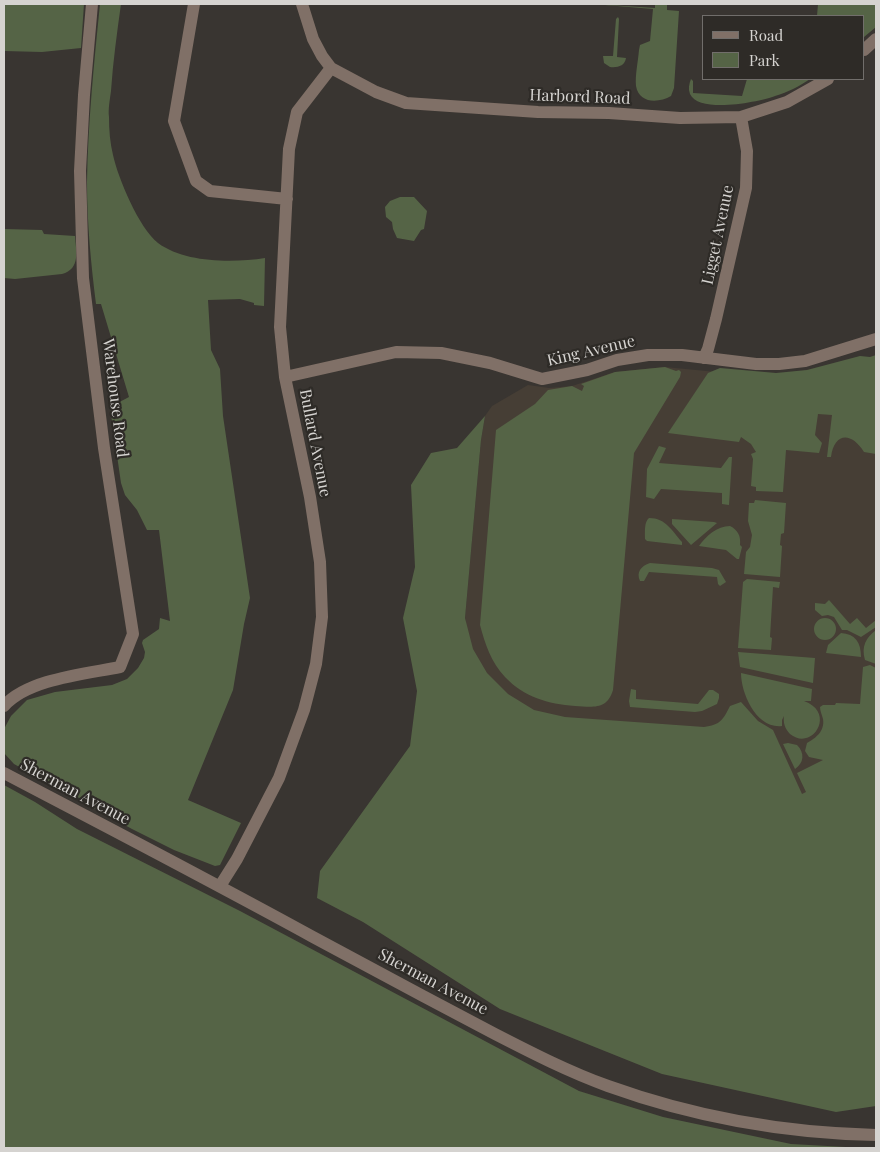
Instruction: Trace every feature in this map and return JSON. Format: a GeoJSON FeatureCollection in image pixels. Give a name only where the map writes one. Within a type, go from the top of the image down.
{"type":"FeatureCollection","features":[{"type":"Feature","properties":{"kind":"street","name":"Warehouse Road"},"geometry":{"type":"LineString","coordinates":[[4,706],[11,698],[50,680],[120,667],[133,634],[104,448],[83,278],[80,170],[92,4]]}},
{"type":"Feature","properties":{"kind":"street"},"geometry":{"type":"LineString","coordinates":[[194,4],[174,121],[196,181],[210,192],[288,199]]}},
{"type":"Feature","properties":{"kind":"street"},"geometry":{"type":"LineString","coordinates":[[302,4],[313,39],[331,68]]}},
{"type":"Feature","properties":{"kind":"street"},"geometry":{"type":"LineString","coordinates":[[865,49],[876,39]]}},
{"type":"Feature","properties":{"kind":"street","name":"Bullard Avenue"},"geometry":{"type":"LineString","coordinates":[[220,886],[236,860],[279,778],[304,710],[316,664],[322,617],[320,562],[310,497],[285,376],[280,327],[288,199],[289,149],[297,112],[331,68]]}},
{"type":"Feature","properties":{"kind":"street","name":"Harbord Road"},"geometry":{"type":"LineString","coordinates":[[331,68],[376,92],[406,102],[538,112],[609,113],[680,118],[740,117],[787,102],[826,80]]}},
{"type":"Feature","properties":{"kind":"street","name":"Ligget Avenue"},"geometry":{"type":"LineString","coordinates":[[704,358],[714,326],[746,188],[747,151],[740,117]]}},
{"type":"Feature","properties":{"kind":"street","name":"King Avenue"},"geometry":{"type":"LineString","coordinates":[[285,376],[396,352],[441,353],[490,363],[542,379],[587,370],[616,360],[648,355],[682,355],[756,364],[805,361],[876,339]]}},
{"type":"Feature","properties":{"kind":"street","name":"Sherman Avenue"},"geometry":{"type":"LineString","coordinates":[[4,773],[462,1016],[558,1065],[606,1086],[665,1105],[771,1127],[830,1133],[876,1135]]}},
{"type":"Feature","properties":{"kind":"shaded area"},"geometry":{"type":"Polygon","coordinates":[[[876,357],[876,819],[842,919],[475,687],[465,618],[481,440],[485,416],[492,406],[528,385],[549,388],[572,386],[615,372],[665,367],[775,376],[876,357]]]}},
{"type":"Feature","properties":{"kind":"green space"},"geometry":{"type":"Polygon","coordinates":[[[4,4],[84,4],[81,48],[42,52],[4,51],[4,4]]]}},
{"type":"Feature","properties":{"kind":"green space"},"geometry":{"type":"Polygon","coordinates":[[[100,4],[121,4],[109,107],[110,136],[119,176],[130,202],[144,226],[158,243],[169,250],[195,258],[239,261],[265,258],[264,306],[254,305],[254,303],[240,299],[208,300],[211,350],[220,369],[223,416],[250,598],[233,690],[188,800],[241,823],[220,865],[215,866],[174,850],[132,829],[14,764],[4,753],[4,729],[11,716],[27,700],[55,692],[112,685],[127,679],[138,668],[144,658],[143,640],[159,629],[160,618],[170,621],[159,530],[147,530],[137,510],[125,495],[121,483],[110,407],[129,397],[101,304],[96,304],[94,289],[87,182],[90,115],[100,4]]]}},
{"type":"Feature","properties":{"kind":"green space"},"geometry":{"type":"Polygon","coordinates":[[[593,4],[655,8],[655,5],[641,4],[667,4],[667,10],[679,11],[674,88],[671,96],[655,101],[645,99],[638,92],[636,86],[640,45],[650,41],[653,9],[593,4]]]}},
{"type":"Feature","properties":{"kind":"green space"},"geometry":{"type":"Polygon","coordinates":[[[818,4],[876,4],[876,27],[865,36],[865,15],[817,15],[818,4]]]}},
{"type":"Feature","properties":{"kind":"green space"},"geometry":{"type":"Polygon","coordinates":[[[618,17],[617,57],[626,58],[620,66],[610,67],[604,63],[603,56],[613,56],[616,19],[618,17]]]}},
{"type":"Feature","properties":{"kind":"green space"},"geometry":{"type":"Polygon","coordinates":[[[691,79],[693,81],[693,93],[742,96],[747,80],[808,80],[780,94],[730,105],[705,104],[696,100],[689,92],[691,79]]]}},
{"type":"Feature","properties":{"kind":"green space"},"geometry":{"type":"Polygon","coordinates":[[[400,197],[414,197],[427,211],[424,229],[421,230],[414,241],[397,238],[392,222],[386,217],[385,207],[390,201],[400,197]]]}},
{"type":"Feature","properties":{"kind":"green space"},"geometry":{"type":"Polygon","coordinates":[[[4,229],[42,230],[44,234],[75,236],[75,263],[68,272],[62,274],[15,279],[4,278],[4,229]]]}},
{"type":"Feature","properties":{"kind":"green space"},"geometry":{"type":"Polygon","coordinates":[[[876,355],[876,454],[864,452],[854,441],[844,438],[839,439],[831,457],[827,457],[832,415],[818,414],[815,435],[822,443],[819,453],[786,450],[783,492],[756,491],[756,487],[751,486],[753,459],[751,454],[756,452],[751,444],[741,437],[739,442],[668,433],[708,373],[720,368],[776,373],[807,370],[860,356],[870,357],[876,355]]]}},
{"type":"Feature","properties":{"kind":"green space"},"geometry":{"type":"Polygon","coordinates":[[[665,367],[676,371],[679,370],[681,372],[680,377],[634,453],[613,690],[607,701],[593,707],[565,705],[537,698],[520,690],[500,671],[489,652],[480,625],[496,430],[535,404],[548,390],[572,386],[582,391],[584,386],[581,384],[615,372],[665,367]]]}},
{"type":"Feature","properties":{"kind":"green space"},"geometry":{"type":"Polygon","coordinates":[[[485,416],[481,440],[465,618],[473,649],[487,673],[508,694],[534,710],[565,717],[704,727],[717,723],[723,718],[730,706],[741,702],[758,721],[773,730],[802,794],[806,792],[797,773],[823,760],[809,757],[805,751],[807,743],[817,736],[823,727],[820,707],[823,705],[835,705],[836,703],[860,704],[863,667],[870,665],[876,668],[876,1106],[836,1112],[662,1074],[500,1009],[363,922],[317,898],[320,871],[410,746],[417,691],[403,618],[415,567],[411,485],[431,453],[457,448],[485,416]]]}},
{"type":"Feature","properties":{"kind":"green space"},"geometry":{"type":"Polygon","coordinates":[[[659,446],[666,448],[659,463],[721,468],[729,457],[732,457],[729,505],[722,504],[722,493],[661,489],[654,499],[646,497],[647,469],[659,446]]]}},
{"type":"Feature","properties":{"kind":"green space"},"geometry":{"type":"Polygon","coordinates":[[[755,500],[786,503],[784,533],[781,534],[780,545],[782,546],[780,577],[744,574],[746,552],[750,547],[752,535],[748,521],[749,503],[754,503],[755,500]]]}},
{"type":"Feature","properties":{"kind":"green space"},"geometry":{"type":"Polygon","coordinates":[[[649,518],[660,520],[664,523],[682,542],[682,545],[647,541],[645,539],[645,527],[649,518]]]}},
{"type":"Feature","properties":{"kind":"green space"},"geometry":{"type":"Polygon","coordinates":[[[672,519],[717,523],[691,545],[672,524],[672,519]]]}},
{"type":"Feature","properties":{"kind":"green space"},"geometry":{"type":"Polygon","coordinates":[[[725,526],[730,526],[737,531],[740,539],[742,547],[739,559],[726,550],[699,546],[712,532],[725,526]]]}},
{"type":"Feature","properties":{"kind":"green space"},"geometry":{"type":"Polygon","coordinates":[[[650,563],[712,568],[719,570],[726,582],[720,586],[717,577],[649,572],[644,581],[640,581],[640,570],[650,563]]]}},
{"type":"Feature","properties":{"kind":"green space"},"geometry":{"type":"Polygon","coordinates":[[[747,579],[780,582],[779,588],[773,587],[771,650],[738,648],[743,582],[747,579]]]}},
{"type":"Feature","properties":{"kind":"green space"},"geometry":{"type":"Polygon","coordinates":[[[829,600],[850,624],[857,618],[866,628],[876,620],[876,627],[861,637],[847,630],[842,630],[834,617],[822,616],[815,610],[815,603],[825,604],[829,600]]]}},
{"type":"Feature","properties":{"kind":"green space"},"geometry":{"type":"Polygon","coordinates":[[[825,618],[833,621],[836,629],[833,637],[825,640],[817,637],[814,629],[817,621],[825,618]]]}},
{"type":"Feature","properties":{"kind":"green space"},"geometry":{"type":"Polygon","coordinates":[[[876,630],[876,664],[865,660],[864,646],[869,636],[876,630]]]}},
{"type":"Feature","properties":{"kind":"green space"},"geometry":{"type":"Polygon","coordinates":[[[841,633],[850,635],[856,640],[860,647],[861,657],[826,653],[828,645],[841,633]]]}},
{"type":"Feature","properties":{"kind":"green space"},"geometry":{"type":"Polygon","coordinates":[[[738,652],[815,658],[813,683],[740,667],[738,652]]]}},
{"type":"Feature","properties":{"kind":"green space"},"geometry":{"type":"Polygon","coordinates":[[[741,673],[812,689],[811,701],[804,701],[814,707],[819,714],[818,729],[813,735],[806,738],[798,738],[787,730],[784,716],[782,726],[765,722],[758,716],[747,699],[741,673]]]}},
{"type":"Feature","properties":{"kind":"green space"},"geometry":{"type":"Polygon","coordinates":[[[631,689],[636,690],[636,699],[698,704],[709,690],[719,694],[719,698],[717,704],[695,712],[630,707],[631,689]]]}},
{"type":"Feature","properties":{"kind":"green space"},"geometry":{"type":"Polygon","coordinates":[[[783,744],[797,745],[801,751],[802,761],[795,769],[783,744]]]}},
{"type":"Feature","properties":{"kind":"green space"},"geometry":{"type":"Polygon","coordinates":[[[4,785],[77,829],[240,911],[579,1091],[663,1117],[791,1144],[864,1148],[4,1148],[4,785]]]}}]}
